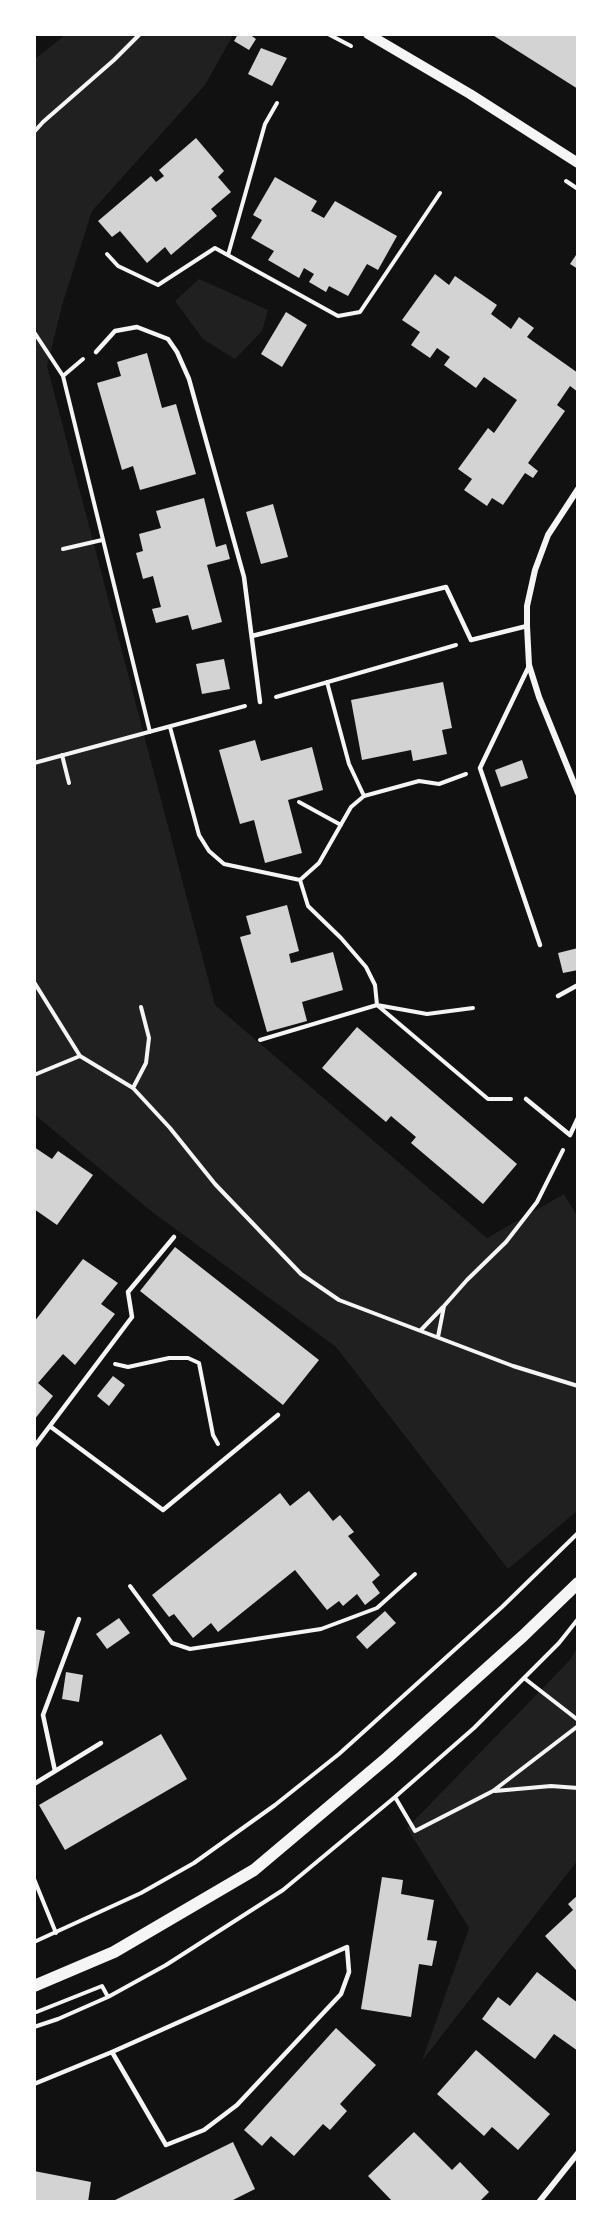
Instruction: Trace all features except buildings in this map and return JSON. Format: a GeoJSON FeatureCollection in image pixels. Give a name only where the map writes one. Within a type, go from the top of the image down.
{"type":"FeatureCollection","features":[{"type":"Feature","properties":{"kind":"main road"},"geometry":{"type":"LineString","coordinates":[[34,1986],[114,1952],[254,1870],[405,1742],[523,1636],[578,1583]]}},
{"type":"Feature","properties":{"kind":"street"},"geometry":{"type":"LineString","coordinates":[[368,34],[470,94],[578,163]]}},
{"type":"Feature","properties":{"kind":"street"},"geometry":{"type":"LineString","coordinates":[[578,489],[548,535],[535,570],[527,606],[529,665],[539,697],[578,794]]}},
{"type":"Feature","properties":{"kind":"street"},"geometry":{"type":"LineString","coordinates":[[539,2202],[578,2153]]}},
{"type":"Feature","properties":{"kind":"lane"},"geometry":{"type":"LineString","coordinates":[[96,352],[115,331],[137,327],[168,339],[177,352],[189,379],[244,577],[260,702]]}},
{"type":"Feature","properties":{"kind":"lane"},"geometry":{"type":"LineString","coordinates":[[252,636],[446,587],[471,640],[527,626]]}},
{"type":"Feature","properties":{"kind":"lane"},"geometry":{"type":"LineString","coordinates":[[529,665],[480,768],[540,945]]}},
{"type":"Feature","properties":{"kind":"lane"},"geometry":{"type":"LineString","coordinates":[[558,996],[578,985]]}},
{"type":"Feature","properties":{"kind":"lane"},"geometry":{"type":"LineString","coordinates":[[526,1099],[570,1136],[578,1118]]}},
{"type":"Feature","properties":{"kind":"lane"},"geometry":{"type":"LineString","coordinates":[[34,1447],[132,1317],[128,1292],[174,1237]]}},
{"type":"Feature","properties":{"kind":"lane"},"geometry":{"type":"LineString","coordinates":[[51,1427],[163,1510],[278,1415]]}},
{"type":"Feature","properties":{"kind":"lane"},"geometry":{"type":"LineString","coordinates":[[55,1771],[43,1715],[79,1619]]}},
{"type":"Feature","properties":{"kind":"lane"},"geometry":{"type":"LineString","coordinates":[[34,1713],[43,1715]]}},
{"type":"Feature","properties":{"kind":"lane"},"geometry":{"type":"LineString","coordinates":[[34,1784],[101,1743]]}},
{"type":"Feature","properties":{"kind":"lane"},"geometry":{"type":"LineString","coordinates":[[34,2084],[112,2052],[347,1947],[349,1972],[341,1994],[237,2105],[204,2130],[166,2145],[112,2052]]}},
{"type":"Feature","properties":{"kind":"path"},"geometry":{"type":"LineString","coordinates":[[34,132],[140,34]]}},
{"type":"Feature","properties":{"kind":"path"},"geometry":{"type":"LineString","coordinates":[[228,255],[265,124],[277,103]]}},
{"type":"Feature","properties":{"kind":"path"},"geometry":{"type":"LineString","coordinates":[[107,254],[118,266],[158,285],[215,248],[338,316],[360,312],[440,193]]}},
{"type":"Feature","properties":{"kind":"path"},"geometry":{"type":"LineString","coordinates":[[34,332],[63,376],[150,732]]}},
{"type":"Feature","properties":{"kind":"path"},"geometry":{"type":"LineString","coordinates":[[63,376],[77,362],[96,352]]}},
{"type":"Feature","properties":{"kind":"path"},"geometry":{"type":"LineString","coordinates":[[63,549],[102,540]]}},
{"type":"Feature","properties":{"kind":"path"},"geometry":{"type":"LineString","coordinates":[[34,763],[260,702],[471,640]]}},
{"type":"Feature","properties":{"kind":"path"},"geometry":{"type":"LineString","coordinates":[[327,682],[349,764],[364,796]]}},
{"type":"Feature","properties":{"kind":"path"},"geometry":{"type":"LineString","coordinates":[[170,727],[199,835],[209,851],[224,864],[300,880]]}},
{"type":"Feature","properties":{"kind":"path"},"geometry":{"type":"LineString","coordinates":[[62,755],[69,783]]}},
{"type":"Feature","properties":{"kind":"path"},"geometry":{"type":"LineString","coordinates":[[300,880],[320,863],[351,807],[364,796],[419,781],[439,784],[480,768]]}},
{"type":"Feature","properties":{"kind":"path"},"geometry":{"type":"LineString","coordinates":[[299,802],[341,825]]}},
{"type":"Feature","properties":{"kind":"path"},"geometry":{"type":"LineString","coordinates":[[300,880],[308,906],[341,938],[366,968],[375,985],[376,1005],[488,1100],[526,1099]]}},
{"type":"Feature","properties":{"kind":"path"},"geometry":{"type":"LineString","coordinates":[[34,982],[80,1056],[132,1088],[170,1128],[215,1184],[301,1274],[339,1300],[421,1329],[513,1366],[578,1386]]}},
{"type":"Feature","properties":{"kind":"path"},"geometry":{"type":"LineString","coordinates":[[260,1040],[376,1005],[427,1014],[473,1008]]}},
{"type":"Feature","properties":{"kind":"path"},"geometry":{"type":"LineString","coordinates":[[132,1088],[146,1063],[149,1038],[141,1007]]}},
{"type":"Feature","properties":{"kind":"path"},"geometry":{"type":"LineString","coordinates":[[34,1076],[80,1056]]}},
{"type":"Feature","properties":{"kind":"path"},"geometry":{"type":"LineString","coordinates":[[421,1329],[506,1242],[537,1202],[570,1136]]}},
{"type":"Feature","properties":{"kind":"path"},"geometry":{"type":"LineString","coordinates":[[438,1337],[444,1306]]}},
{"type":"Feature","properties":{"kind":"path"},"geometry":{"type":"LineString","coordinates":[[100,1361],[128,1367],[169,1358],[188,1358],[199,1363],[213,1435],[227,1458]]}},
{"type":"Feature","properties":{"kind":"path"},"geometry":{"type":"LineString","coordinates":[[34,1942],[141,1893],[194,1863],[275,1805],[356,1738],[502,1607],[578,1533]]}},
{"type":"Feature","properties":{"kind":"path"},"geometry":{"type":"LineString","coordinates":[[130,1586],[172,1643],[190,1649],[321,1629],[377,1608],[415,1574]]}},
{"type":"Feature","properties":{"kind":"path"},"geometry":{"type":"LineString","coordinates":[[34,2027],[108,1997],[166,1965],[283,1890],[474,1728],[560,1642],[578,1618]]}},
{"type":"Feature","properties":{"kind":"path"},"geometry":{"type":"LineString","coordinates":[[524,1678],[578,1720]]}},
{"type":"Feature","properties":{"kind":"path"},"geometry":{"type":"LineString","coordinates":[[395,1797],[416,1832],[493,1791],[578,1726]]}},
{"type":"Feature","properties":{"kind":"path"},"geometry":{"type":"LineString","coordinates":[[493,1791],[551,1786],[578,1788]]}},
{"type":"Feature","properties":{"kind":"path"},"geometry":{"type":"LineString","coordinates":[[34,1879],[56,1933]]}},
{"type":"Feature","properties":{"kind":"path"},"geometry":{"type":"LineString","coordinates":[[34,2013],[102,1986],[108,1997]]}},
{"type":"Feature","properties":{"kind":"shaded area"},"geometry":{"type":"Polygon","coordinates":[[[65,35],[233,35],[205,85],[92,211],[63,302],[47,366],[215,1005],[487,1238],[564,1194],[577,1216],[577,1511],[508,1569],[336,1347],[151,1211],[35,1115],[35,59],[65,35]]]}},
{"type":"Feature","properties":{"kind":"shaded area"},"geometry":{"type":"Polygon","coordinates":[[[199,279],[268,310],[262,331],[235,359],[203,339],[175,301],[199,279]]]}},
{"type":"Feature","properties":{"kind":"shaded area"},"geometry":{"type":"Polygon","coordinates":[[[577,1648],[577,1861],[422,2061],[469,1928],[407,1828],[570,1660],[577,1648]]]}}]}
